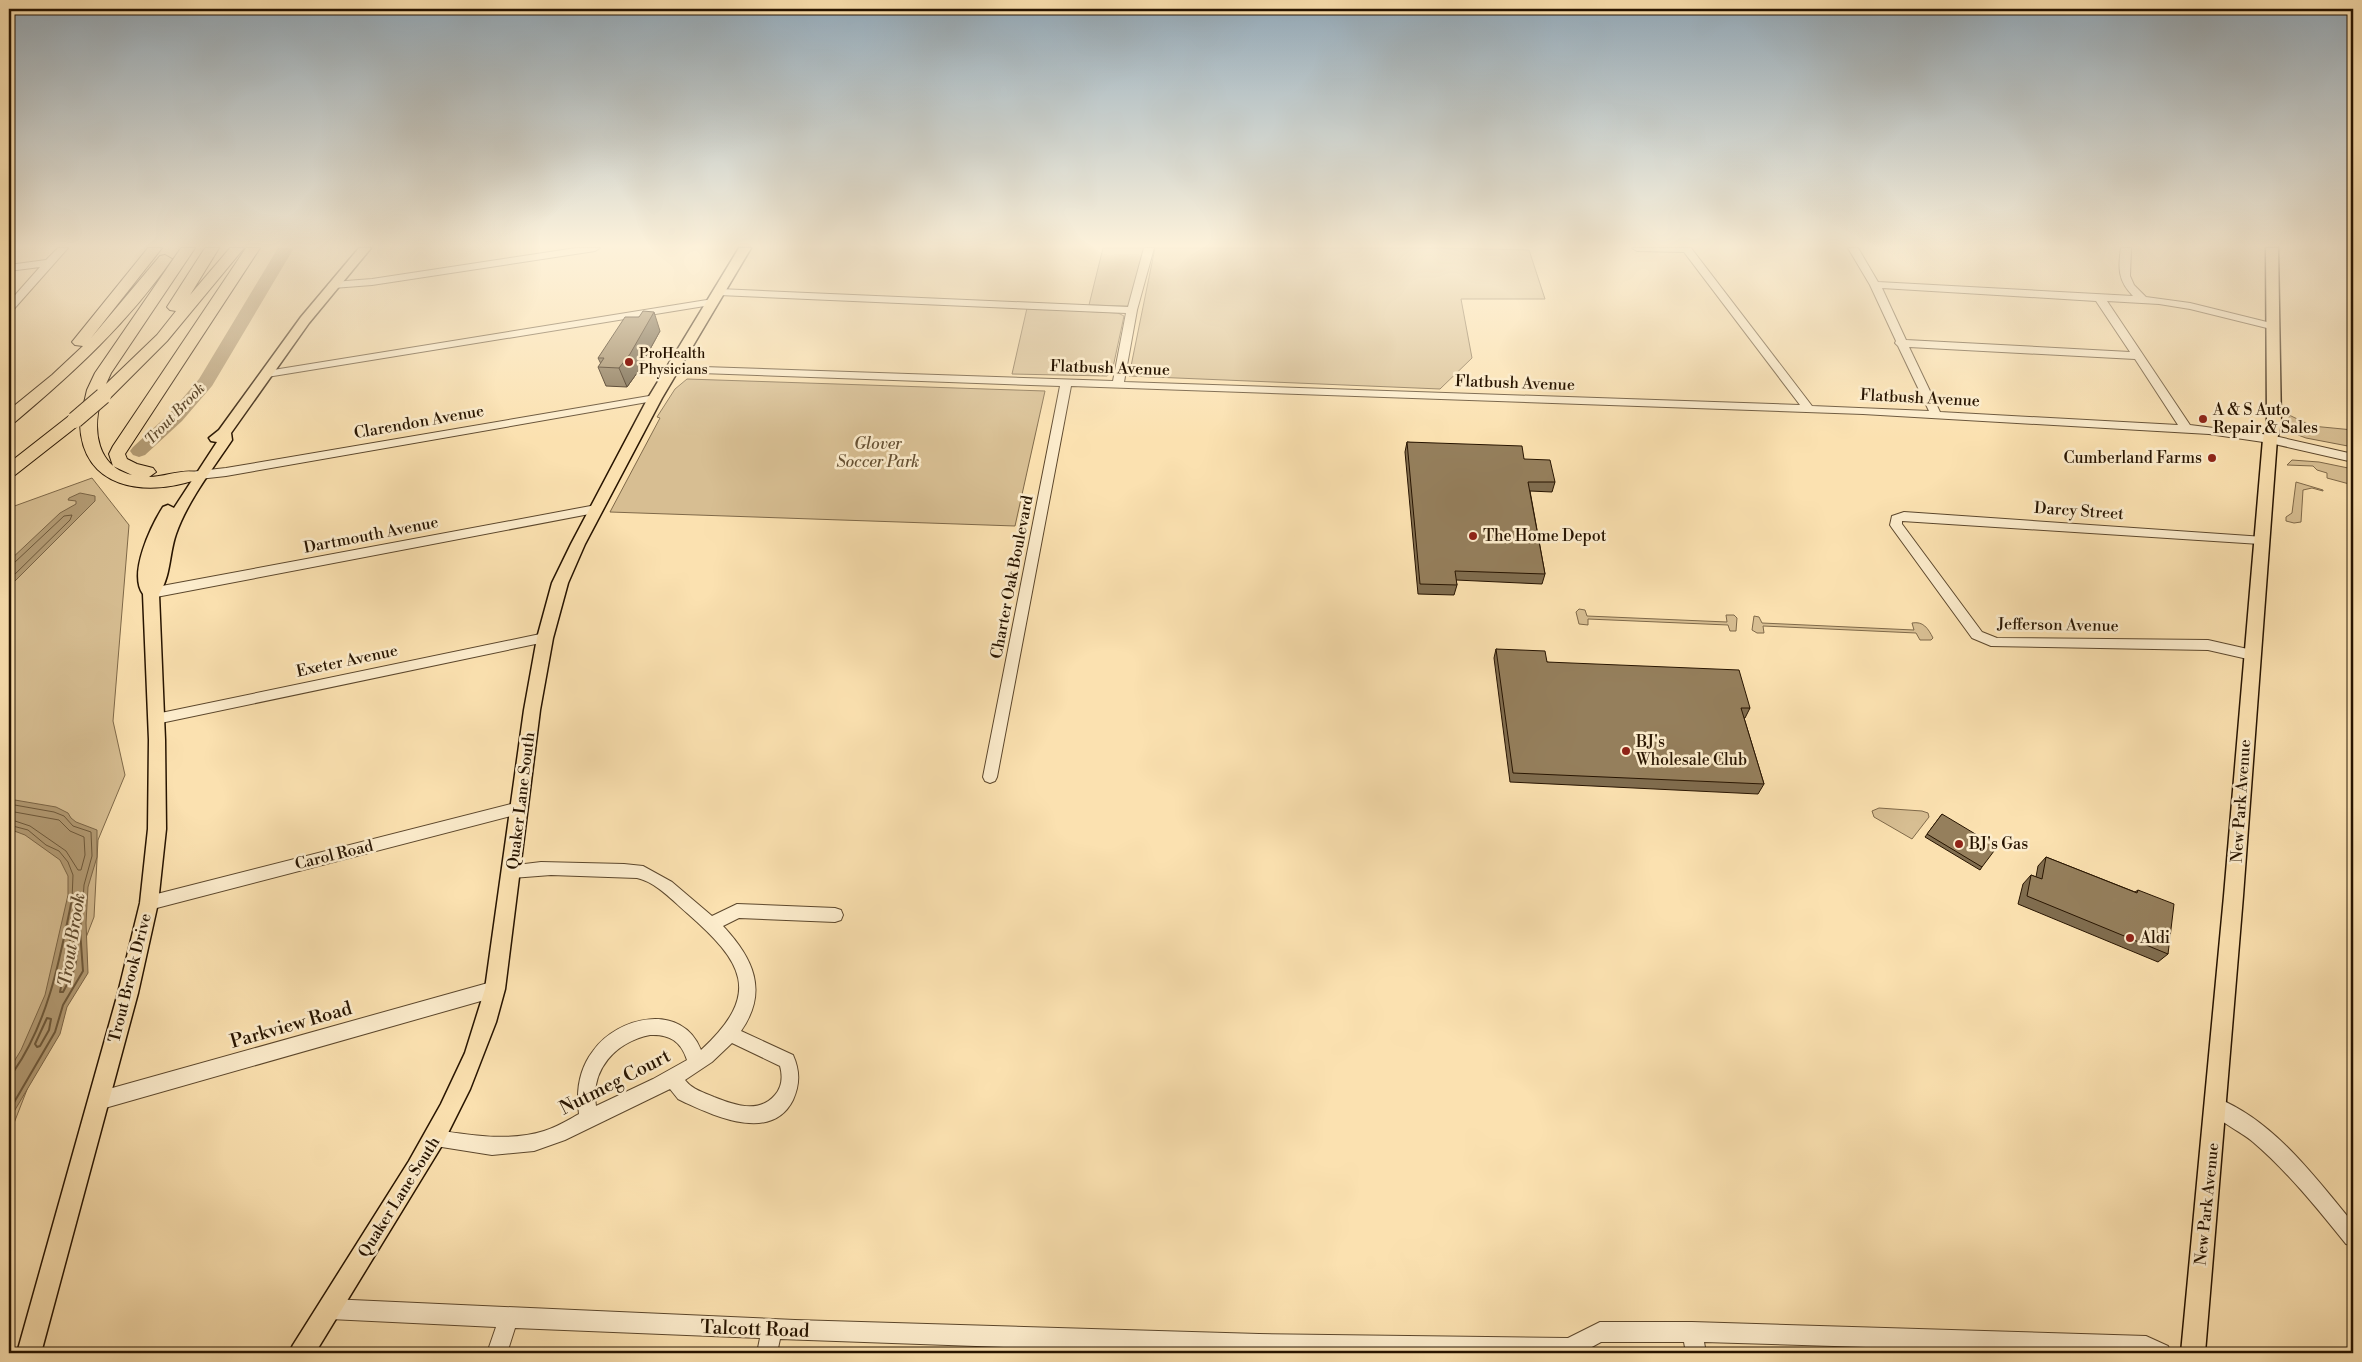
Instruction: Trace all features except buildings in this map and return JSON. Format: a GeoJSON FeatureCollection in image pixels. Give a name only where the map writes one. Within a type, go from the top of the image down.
{"type":"FeatureCollection","features":[{"type":"Feature","properties":{"kind":"highway"},"geometry":{"type":"LineString","coordinates":[[9,409],[67,356],[103,312]]}},
{"type":"Feature","properties":{"kind":"highway"},"geometry":{"type":"LineString","coordinates":[[9,418],[58,378],[98,340],[121,312]]}},
{"type":"Feature","properties":{"kind":"highway"},"geometry":{"type":"LineString","coordinates":[[145,312],[103,373],[93,394],[88,421],[94,456],[102,468],[112,476],[146,482],[171,482],[195,476]]}},
{"type":"Feature","properties":{"kind":"highway"},"geometry":{"type":"LineString","coordinates":[[120,381],[171,312]]}},
{"type":"Feature","properties":{"kind":"highway"},"geometry":{"type":"LineString","coordinates":[[9,471],[75,420],[120,381],[184,312]]}},
{"type":"Feature","properties":{"kind":"highway"},"geometry":{"type":"LineString","coordinates":[[195,476],[132,469],[119,462],[118,451],[211,312]]}},
{"type":"Feature","properties":{"kind":"main road","name":"Trout Brook Drive"},"geometry":{"type":"LineString","coordinates":[[29,1353],[128,993],[149,903],[157,829],[152,592],[146,589],[144,584],[150,550],[166,512],[225,440],[224,433],[313,312]]}},
{"type":"Feature","properties":{"kind":"main road","name":"Quaker Lane South"},"geometry":{"type":"LineString","coordinates":[[301,1353],[435,1139],[458,1095],[472,1060],[487,1019],[495,989],[532,710],[545,638],[560,583],[596,509],[655,398],[707,312]]}},
{"type":"Feature","properties":{"kind":"main road","name":"New Park Avenue"},"geometry":{"type":"LineString","coordinates":[[2193,1353],[2217,1107],[2260,540],[2270,439],[2274,424],[2271,312]]}},
{"type":"Feature","properties":{"kind":"street"},"geometry":{"type":"LineString","coordinates":[[267,374],[631,312]]}},
{"type":"Feature","properties":{"kind":"street"},"geometry":{"type":"LineString","coordinates":[[1118,385],[1132,312]]}},
{"type":"Feature","properties":{"kind":"street"},"geometry":{"type":"LineString","coordinates":[[1735,312],[1809,409]]}},
{"type":"Feature","properties":{"kind":"street"},"geometry":{"type":"LineString","coordinates":[[1886,312],[1936,415]]}},
{"type":"Feature","properties":{"kind":"street"},"geometry":{"type":"LineString","coordinates":[[2109,312],[2186,428]]}},
{"type":"Feature","properties":{"kind":"street"},"geometry":{"type":"LineString","coordinates":[[2213,312],[2271,326]]}},
{"type":"Feature","properties":{"kind":"street"},"geometry":{"type":"LineString","coordinates":[[1900,343],[2138,356]]}},
{"type":"Feature","properties":{"kind":"street","name":"Flatbush Avenue"},"geometry":{"type":"LineString","coordinates":[[673,369],[1809,409],[2186,428],[2270,439],[2353,458]]}},
{"type":"Feature","properties":{"kind":"street","name":"Charter Oak Boulevard"},"geometry":{"type":"LineString","coordinates":[[990,777],[1066,383]]}},
{"type":"Feature","properties":{"kind":"street","name":"Clarendon Avenue"},"geometry":{"type":"LineString","coordinates":[[195,476],[655,398]]}},
{"type":"Feature","properties":{"kind":"street","name":"Dartmouth Avenue"},"geometry":{"type":"LineString","coordinates":[[152,592],[596,509]]}},
{"type":"Feature","properties":{"kind":"street","name":"Darcy Street"},"geometry":{"type":"LineString","coordinates":[[1896,519],[1904,516],[2260,540]]}},
{"type":"Feature","properties":{"kind":"street","name":"Jefferson Avenue"},"geometry":{"type":"LineString","coordinates":[[1896,519],[1896,525],[1977,635],[1986,640],[1996,643],[2208,645],[2252,655]]}},
{"type":"Feature","properties":{"kind":"street","name":"Exeter Avenue"},"geometry":{"type":"LineString","coordinates":[[156,719],[545,638]]}},
{"type":"Feature","properties":{"kind":"street","name":"Carol Road"},"geometry":{"type":"LineString","coordinates":[[149,903],[519,808]]}},
{"type":"Feature","properties":{"kind":"street","name":"Nutmeg Court"},"geometry":{"type":"LineString","coordinates":[[435,1139],[524,1145],[562,1133],[589,1118],[673,1080],[730,1034],[741,1016],[747,996],[748,978],[741,960],[710,925],[660,881],[644,873],[615,870],[530,868],[512,871]]}},
{"type":"Feature","properties":{"kind":"street"},"geometry":{"type":"LineString","coordinates":[[710,925],[736,911],[835,915]]}},
{"type":"Feature","properties":{"kind":"street","name":"Parkview Road"},"geometry":{"type":"LineString","coordinates":[[98,1101],[495,989]]}},
{"type":"Feature","properties":{"kind":"street"},"geometry":{"type":"LineString","coordinates":[[589,1118],[585,1101],[588,1075],[603,1050],[627,1033],[642,1028],[659,1027],[672,1029],[690,1043],[696,1062]]}},
{"type":"Feature","properties":{"kind":"street"},"geometry":{"type":"LineString","coordinates":[[673,1080],[685,1094],[737,1115],[752,1116],[769,1113],[780,1103],[790,1087],[788,1061],[730,1034]]}},
{"type":"Feature","properties":{"kind":"street"},"geometry":{"type":"LineString","coordinates":[[2217,1107],[2254,1129],[2271,1144],[2353,1237]]}},
{"type":"Feature","properties":{"kind":"street","name":"Talcott Road"},"geometry":{"type":"LineString","coordinates":[[330,1309],[508,1319],[772,1330],[1041,1346],[1576,1351],[1600,1332],[1692,1332],[1894,1346],[2146,1346],[2161,1353]]}},
{"type":"Feature","properties":{"kind":"street"},"geometry":{"type":"LineString","coordinates":[[497,1353],[508,1319]]}},
{"type":"Feature","properties":{"kind":"street"},"geometry":{"type":"LineString","coordinates":[[767,1353],[772,1330]]}},
{"type":"Feature","properties":{"kind":"street"},"geometry":{"type":"LineString","coordinates":[[1692,1332],[1696,1353]]}},
{"type":"Feature","properties":{"kind":"green space"},"geometry":{"type":"Polygon","coordinates":[[[1026,312],[1092,312],[1118,313],[1124,316],[1112,372],[1107,376],[1012,374],[1026,312]]]}},
{"type":"Feature","properties":{"kind":"green space"},"geometry":{"type":"Polygon","coordinates":[[[1142,312],[1463,312],[1472,358],[1440,389],[1129,376],[1142,312]]]}},
{"type":"Feature","properties":{"kind":"green space","name":"Glover Soccer Park"},"geometry":{"type":"Polygon","coordinates":[[[687,379],[1045,391],[1015,526],[610,512],[660,418],[657,417],[675,389],[687,379]]]}},
{"type":"Feature","properties":{"kind":"green space"},"geometry":{"type":"Polygon","coordinates":[[[2289,415],[2312,426],[2353,430],[2353,447],[2298,435],[2289,425],[2289,415]]]}},
{"type":"Feature","properties":{"kind":"green space"},"geometry":{"type":"Polygon","coordinates":[[[2292,460],[2319,462],[2353,469],[2353,485],[2327,478],[2327,473],[2317,470],[2313,466],[2287,465],[2292,460]]]}},
{"type":"Feature","properties":{"kind":"green space"},"geometry":{"type":"Polygon","coordinates":[[[92,478],[129,525],[113,721],[125,775],[98,840],[94,917],[9,1136],[9,508],[92,478]]]}},
{"type":"Feature","properties":{"kind":"green space"},"geometry":{"type":"Polygon","coordinates":[[[2296,482],[2323,491],[2312,488],[2303,490],[2301,522],[2294,523],[2286,521],[2286,517],[2292,513],[2296,482]]]}},
{"type":"Feature","properties":{"kind":"green space"},"geometry":{"type":"Polygon","coordinates":[[[1579,609],[1585,610],[1587,616],[1727,622],[1726,615],[1734,615],[1737,618],[1736,631],[1730,631],[1728,625],[1588,619],[1588,625],[1579,624],[1576,612],[1579,609]]]}},
{"type":"Feature","properties":{"kind":"green space"},"geometry":{"type":"Polygon","coordinates":[[[1754,616],[1759,617],[1762,623],[1914,630],[1912,623],[1919,623],[1925,626],[1933,638],[1931,640],[1920,640],[1916,633],[1763,626],[1764,633],[1757,633],[1752,630],[1754,616]]]}},
{"type":"Feature","properties":{"kind":"green space"},"geometry":{"type":"Polygon","coordinates":[[[1879,808],[1922,811],[1928,813],[1929,817],[1912,839],[1874,817],[1872,811],[1879,808]]]}},
{"type":"Feature","properties":{"kind":"water"},"geometry":{"type":"Polygon","coordinates":[[[80,493],[95,496],[95,501],[9,587],[9,561],[60,513],[76,504],[76,501],[68,500],[80,493]]]}},
{"type":"Feature","properties":{"kind":"water"},"geometry":{"type":"Polygon","coordinates":[[[9,799],[56,807],[68,813],[76,822],[97,830],[97,857],[88,887],[86,923],[88,973],[67,1007],[60,1034],[9,1120],[9,1070],[21,1050],[45,995],[68,895],[68,876],[60,860],[25,835],[9,829],[9,799]]]}},
{"type":"Feature","properties":{"kind":"waterway","name":"Trout Brook"},"geometry":{"type":"LineString","coordinates":[[139,451],[176,417],[206,382],[248,312]]}},
{"type":"Feature","properties":{"kind":"place","name":"ProHealth Physicians"},"geometry":{"type":"Point","coordinates":[629,362]}},
{"type":"Feature","properties":{"kind":"place","name":"A & S Auto Repair & Sales"},"geometry":{"type":"Point","coordinates":[2203,419]}},
{"type":"Feature","properties":{"kind":"place","name":"Cumberland Farms"},"geometry":{"type":"Point","coordinates":[2212,458]}},
{"type":"Feature","properties":{"kind":"place","name":"The Home Depot"},"geometry":{"type":"Point","coordinates":[1473,536]}},
{"type":"Feature","properties":{"kind":"place","name":"BJ's Wholesale Club"},"geometry":{"type":"Point","coordinates":[1626,751]}},
{"type":"Feature","properties":{"kind":"place","name":"BJ's Gas"},"geometry":{"type":"Point","coordinates":[1959,844]}},
{"type":"Feature","properties":{"kind":"place","name":"Aldi"},"geometry":{"type":"Point","coordinates":[2130,938]}}]}
